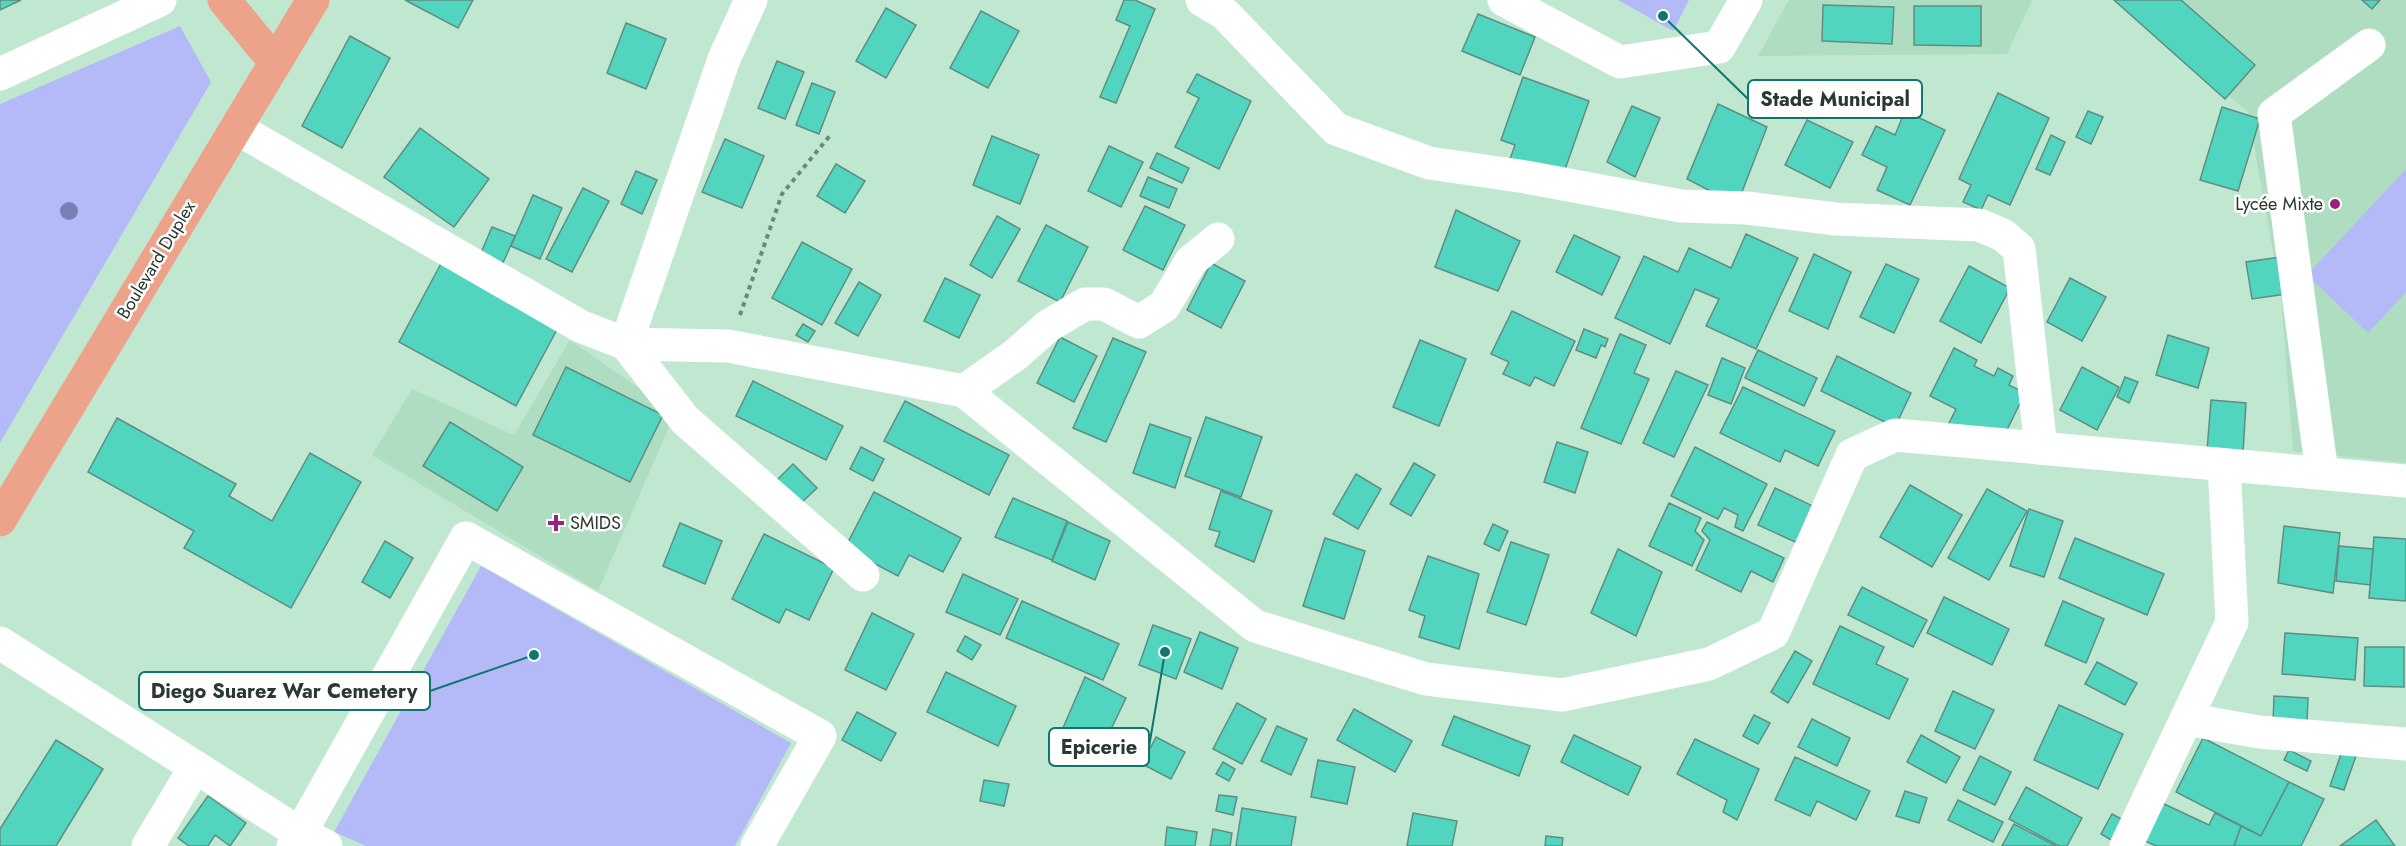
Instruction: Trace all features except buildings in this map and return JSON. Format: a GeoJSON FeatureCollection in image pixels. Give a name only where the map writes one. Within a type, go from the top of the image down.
{"type":"FeatureCollection","features":[{"type":"Feature","properties":{"kind":"main road"},"geometry":{"type":"LineString","coordinates":[[224,0],[275,62]]}},
{"type":"Feature","properties":{"kind":"main road","name":"Boulevard Duplex"},"geometry":{"type":"LineString","coordinates":[[0,520],[313,0]]}},
{"type":"Feature","properties":{"kind":"street"},"geometry":{"type":"LineString","coordinates":[[0,74],[160,0]]}},
{"type":"Feature","properties":{"kind":"street"},"geometry":{"type":"LineString","coordinates":[[626,344],[724,59],[751,0]]}},
{"type":"Feature","properties":{"kind":"street"},"geometry":{"type":"LineString","coordinates":[[1202,0],[1224,13],[1336,129],[1429,164],[1526,177],[1681,206],[1747,208],[1836,219],[1979,225],[2002,236],[2019,249],[2041,448]]}},
{"type":"Feature","properties":{"kind":"street"},"geometry":{"type":"LineString","coordinates":[[1504,0],[1620,62],[1719,47],[1746,0]]}},
{"type":"Feature","properties":{"kind":"street"},"geometry":{"type":"LineString","coordinates":[[2322,473],[2274,114],[2369,45]]}},
{"type":"Feature","properties":{"kind":"street"},"geometry":{"type":"LineString","coordinates":[[236,128],[580,326],[626,344],[728,346],[964,391],[1255,626],[1426,679],[1562,696],[1709,664],[1773,633],[1852,455],[1895,435],[2406,481]]}},
{"type":"Feature","properties":{"kind":"street"},"geometry":{"type":"LineString","coordinates":[[964,391],[1015,355],[1048,326],[1085,304],[1104,304],[1139,322],[1164,306],[1191,261],[1218,239]]}},
{"type":"Feature","properties":{"kind":"street"},"geometry":{"type":"LineString","coordinates":[[626,344],[685,420],[863,575]]}},
{"type":"Feature","properties":{"kind":"street"},"geometry":{"type":"LineString","coordinates":[[2126,846],[2232,622],[2224,465]]}},
{"type":"Feature","properties":{"kind":"street"},"geometry":{"type":"LineString","coordinates":[[0,643],[195,767],[307,842],[466,538],[820,736],[758,846]]}},
{"type":"Feature","properties":{"kind":"street"},"geometry":{"type":"LineString","coordinates":[[2186,719],[2259,732],[2406,744]]}},
{"type":"Feature","properties":{"kind":"street"},"geometry":{"type":"LineString","coordinates":[[148,846],[195,767]]}},
{"type":"Feature","properties":{"kind":"path"},"geometry":{"type":"LineString","coordinates":[[728,346],[782,194],[832,133]]}},
{"type":"Feature","properties":{"kind":"shaded area"},"geometry":{"type":"Polygon","coordinates":[[[1618,0],[1689,0],[1673,31],[1618,0]]]}},
{"type":"Feature","properties":{"kind":"shaded area"},"geometry":{"type":"Polygon","coordinates":[[[1789,0],[2032,0],[2007,54],[1758,56],[1789,0]]]}},
{"type":"Feature","properties":{"kind":"shaded area","name":"Lycée Mixte"},"geometry":{"type":"Polygon","coordinates":[[[2117,0],[2406,0],[2406,463],[2293,451],[2281,296],[2248,112],[2117,0]]]}},
{"type":"Feature","properties":{"kind":"shaded area"},"geometry":{"type":"Polygon","coordinates":[[[180,26],[211,82],[0,443],[0,104],[180,26]]]}},
{"type":"Feature","properties":{"kind":"shaded area"},"geometry":{"type":"Polygon","coordinates":[[[2406,169],[2406,292],[2368,333],[2307,275],[2406,169]]]}},
{"type":"Feature","properties":{"kind":"shaded area","name":"SMIDS"},"geometry":{"type":"Polygon","coordinates":[[[570,340],[675,413],[598,591],[372,455],[412,389],[514,435],[570,340]]]}},
{"type":"Feature","properties":{"kind":"shaded area"},"geometry":{"type":"Polygon","coordinates":[[[481,566],[791,743],[735,846],[366,846],[334,832],[481,566]]]}},
{"type":"Feature","properties":{"kind":"place","name":"Stade Municipal"},"geometry":{"type":"Point","coordinates":[1663,16]}},
{"type":"Feature","properties":{"kind":"place","name":"Lycée Mixte"},"geometry":{"type":"Point","coordinates":[2335,204]}},
{"type":"Feature","properties":{"kind":"place","name":"SMIDS"},"geometry":{"type":"Point","coordinates":[556,523]}},
{"type":"Feature","properties":{"kind":"place","name":"Epicerie"},"geometry":{"type":"Point","coordinates":[1165,652]}},
{"type":"Feature","properties":{"kind":"place","name":"Diego Suarez War Cemetery"},"geometry":{"type":"Point","coordinates":[534,655]}}]}
